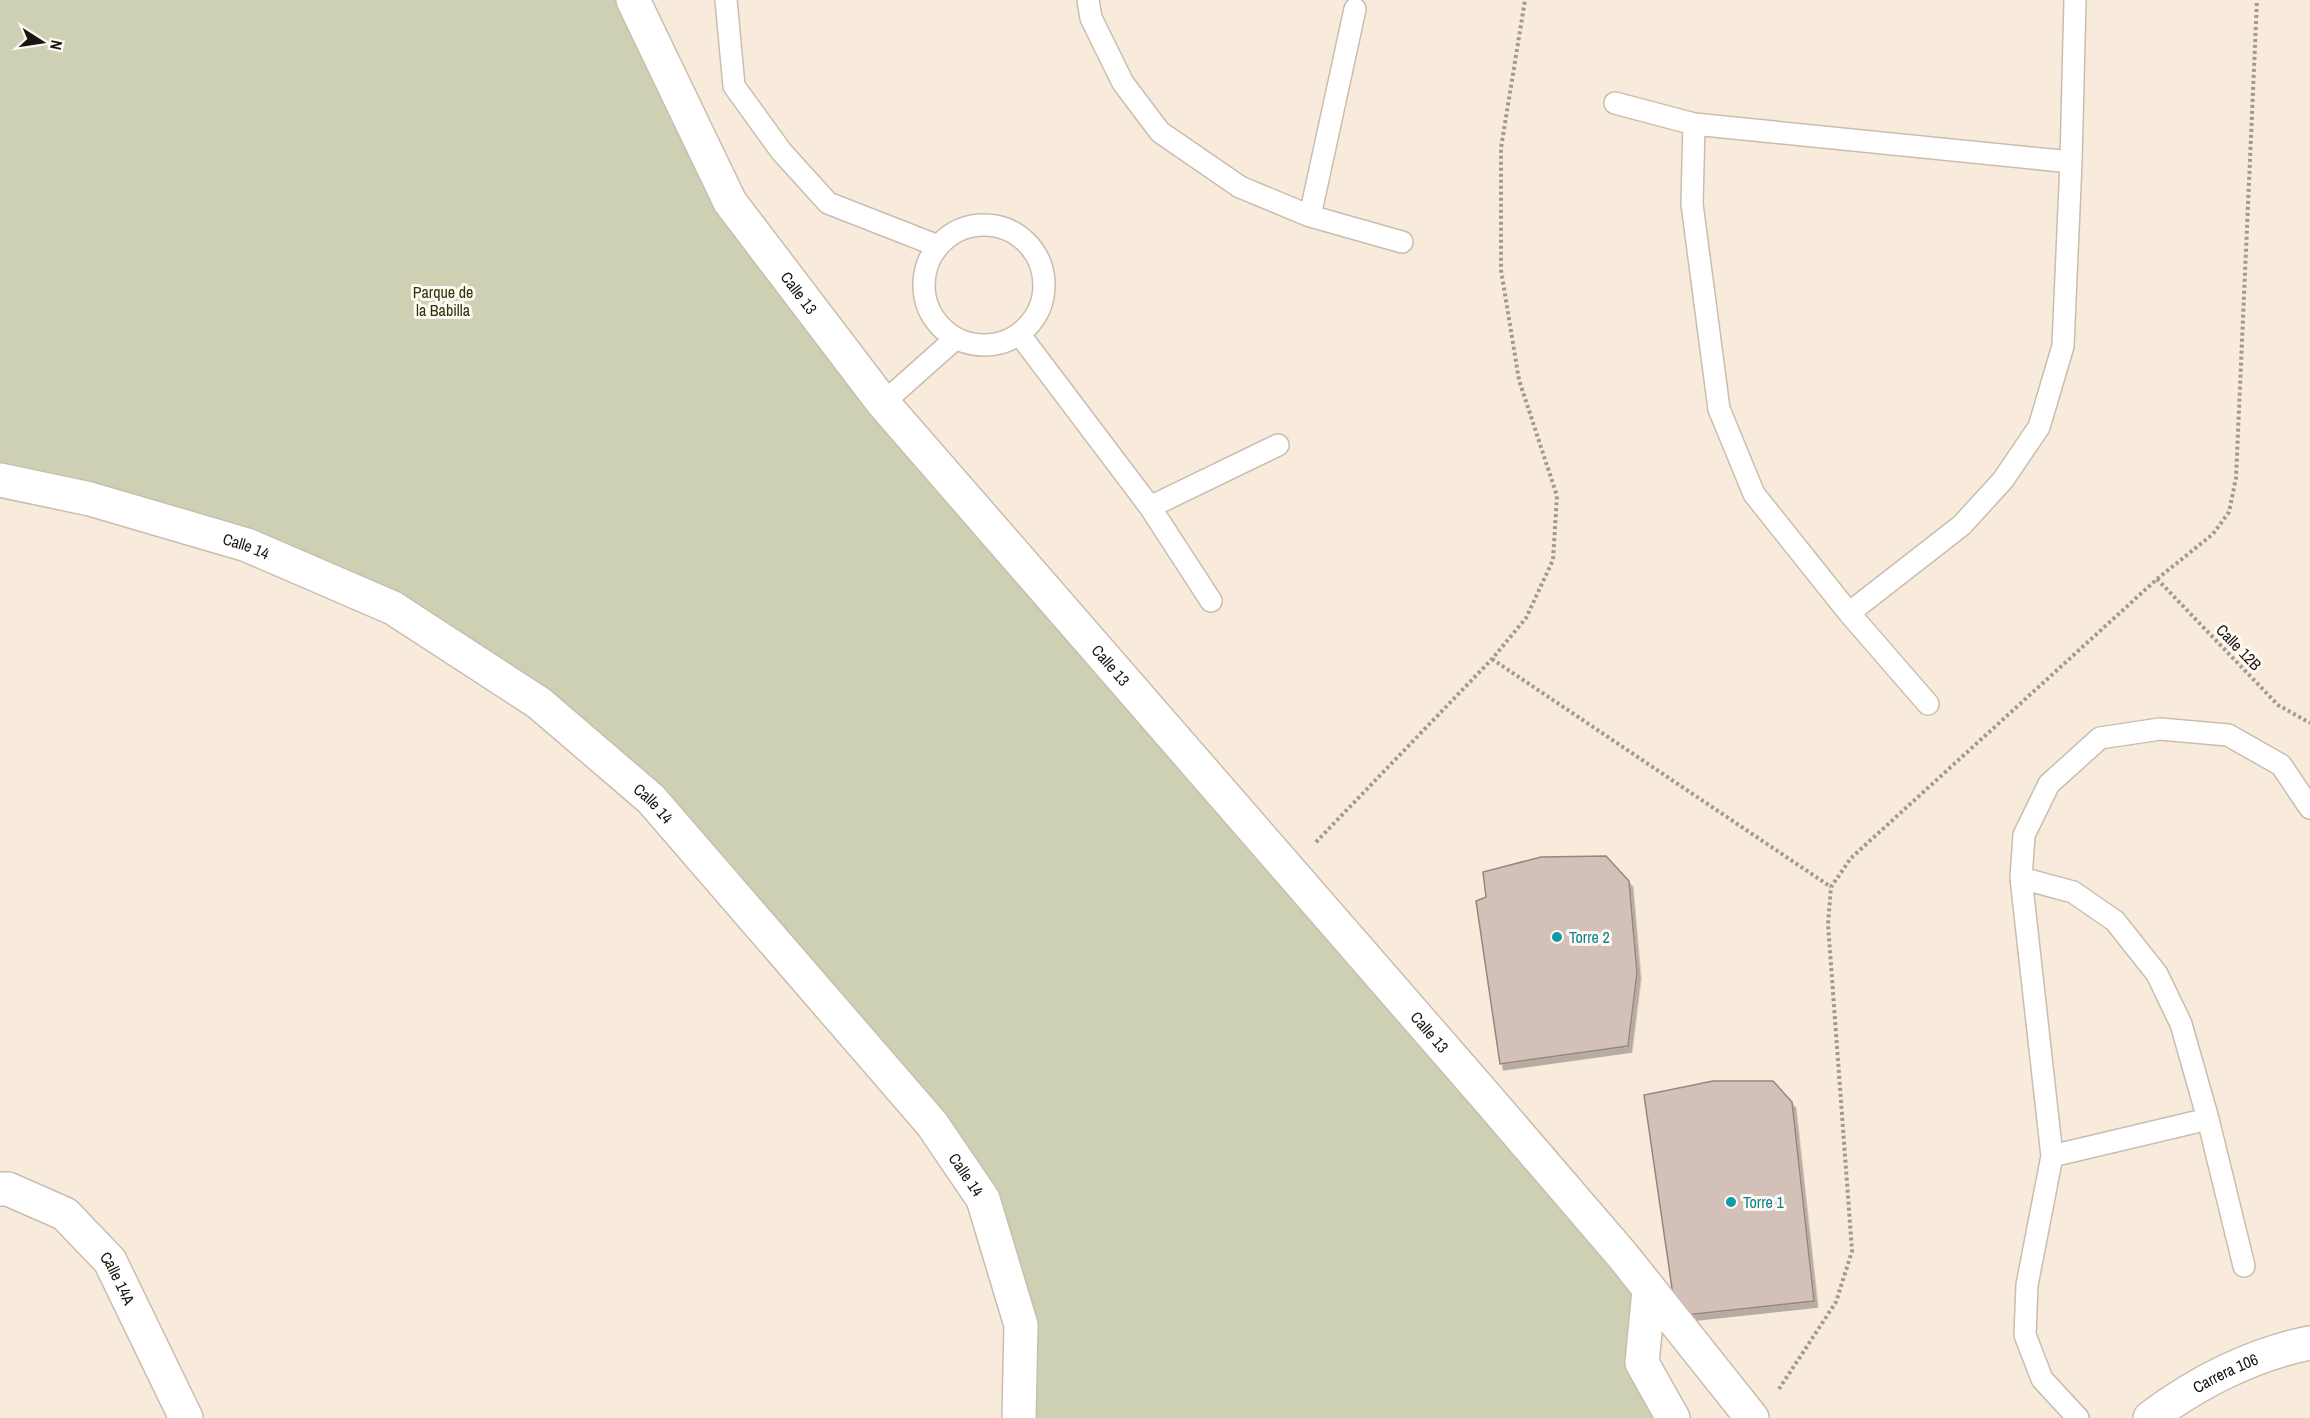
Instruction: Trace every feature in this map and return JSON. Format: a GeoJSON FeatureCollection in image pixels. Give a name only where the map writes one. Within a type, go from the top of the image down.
{"type":"FeatureCollection","features":[{"type":"Feature","properties":{"kind":"street","name":"Calle 13"},"geometry":{"type":"LineString","coordinates":[[633,0],[729,202],[883,403],[1497,1109],[1649,1290],[1752,1418]]}},
{"type":"Feature","properties":{"kind":"street","name":"Calle 14"},"geometry":{"type":"LineString","coordinates":[[0,480],[90,499],[247,545],[393,608],[539,703],[651,800],[932,1124],[983,1199],[1021,1325],[1019,1418]]}},
{"type":"Feature","properties":{"kind":"street","name":"Calle 14A"},"geometry":{"type":"LineString","coordinates":[[0,1189],[8,1189],[65,1214],[110,1261],[186,1418]]}},
{"type":"Feature","properties":{"kind":"street"},"geometry":{"type":"LineString","coordinates":[[1649,1290],[1642,1363],[1673,1418]]}},
{"type":"Feature","properties":{"kind":"street","name":"Carrera 106"},"geometry":{"type":"LineString","coordinates":[[2150,1418],[2173,1401],[2214,1378],[2285,1348],[2310,1343]]}},
{"type":"Feature","properties":{"kind":"lane"},"geometry":{"type":"LineString","coordinates":[[726,0],[734,86],[781,151],[828,203],[938,246]]}},
{"type":"Feature","properties":{"kind":"lane"},"geometry":{"type":"LineString","coordinates":[[1088,0],[1091,18],[1123,83],[1160,132],[1240,187],[1310,216],[1402,242]]}},
{"type":"Feature","properties":{"kind":"lane"},"geometry":{"type":"LineString","coordinates":[[1849,613],[1962,525],[2003,480],[2039,427],[2063,346],[2072,162],[2075,0]]}},
{"type":"Feature","properties":{"kind":"lane"},"geometry":{"type":"LineString","coordinates":[[1310,216],[1355,9]]}},
{"type":"Feature","properties":{"kind":"lane"},"geometry":{"type":"LineString","coordinates":[[1615,103],[1694,124],[2072,162]]}},
{"type":"Feature","properties":{"kind":"lane"},"geometry":{"type":"LineString","coordinates":[[1694,124],[1692,204],[1719,410],[1754,494],[1849,613],[1928,704]]}},
{"type":"Feature","properties":{"kind":"lane"},"geometry":{"type":"LineString","coordinates":[[990,224],[1017,235],[1038,256],[1045,284],[1038,313],[1020,334],[988,346],[955,339],[930,313],[924,279],[938,246],[962,229],[990,224]]}},
{"type":"Feature","properties":{"kind":"lane"},"geometry":{"type":"LineString","coordinates":[[1020,334],[1150,507],[1211,601]]}},
{"type":"Feature","properties":{"kind":"lane"},"geometry":{"type":"LineString","coordinates":[[883,403],[955,339]]}},
{"type":"Feature","properties":{"kind":"lane"},"geometry":{"type":"LineString","coordinates":[[1150,507],[1278,446]]}},
{"type":"Feature","properties":{"kind":"lane"},"geometry":{"type":"LineString","coordinates":[[2078,1418],[2042,1379],[2025,1335],[2027,1285],[2052,1156],[2021,878],[2024,836],[2049,784],[2100,738],[2160,729],[2228,735],[2281,765],[2310,808]]}},
{"type":"Feature","properties":{"kind":"lane"},"geometry":{"type":"LineString","coordinates":[[2021,878],[2073,892],[2115,921],[2157,974],[2181,1024],[2208,1119],[2244,1266]]}},
{"type":"Feature","properties":{"kind":"lane"},"geometry":{"type":"LineString","coordinates":[[2052,1156],[2208,1119]]}},
{"type":"Feature","properties":{"kind":"path"},"geometry":{"type":"LineString","coordinates":[[1289,870],[1492,659],[1527,618],[1553,560],[1557,496],[1519,380],[1501,270],[1501,148],[1525,0]]}},
{"type":"Feature","properties":{"kind":"path"},"geometry":{"type":"LineString","coordinates":[[1778,1390],[1836,1302],[1852,1251],[1828,924],[1831,887],[1851,858],[2157,579],[2213,534],[2229,512],[2236,478],[2256,0]]}},
{"type":"Feature","properties":{"kind":"path","name":"Calle 12B"},"geometry":{"type":"LineString","coordinates":[[2157,579],[2278,705],[2310,723]]}},
{"type":"Feature","properties":{"kind":"path"},"geometry":{"type":"LineString","coordinates":[[1492,659],[1831,887]]}},
{"type":"Feature","properties":{"kind":"green space","name":"Parque de la Babilla"},"geometry":{"type":"Polygon","coordinates":[[[0,0],[633,0],[730,202],[1649,1290],[1642,1363],[1673,1418],[1019,1418],[1021,1325],[983,1199],[651,799],[393,608],[0,480],[0,0]]]}},
{"type":"Feature","properties":{"kind":"building","name":"Torre 2"},"geometry":{"type":"Polygon","coordinates":[[[1606,856],[1629,881],[1637,973],[1628,1046],[1500,1064],[1476,901],[1486,897],[1483,872],[1541,857],[1606,856]]]}},
{"type":"Feature","properties":{"kind":"building","name":"Torre 1"},"geometry":{"type":"Polygon","coordinates":[[[1713,1081],[1773,1081],[1792,1102],[1814,1301],[1676,1316],[1644,1095],[1713,1081]]]}},
{"type":"Feature","properties":{"kind":"place","name":"Torre 2"},"geometry":{"type":"Point","coordinates":[1557,937]}},
{"type":"Feature","properties":{"kind":"place","name":"Torre 1"},"geometry":{"type":"Point","coordinates":[1731,1202]}}]}
